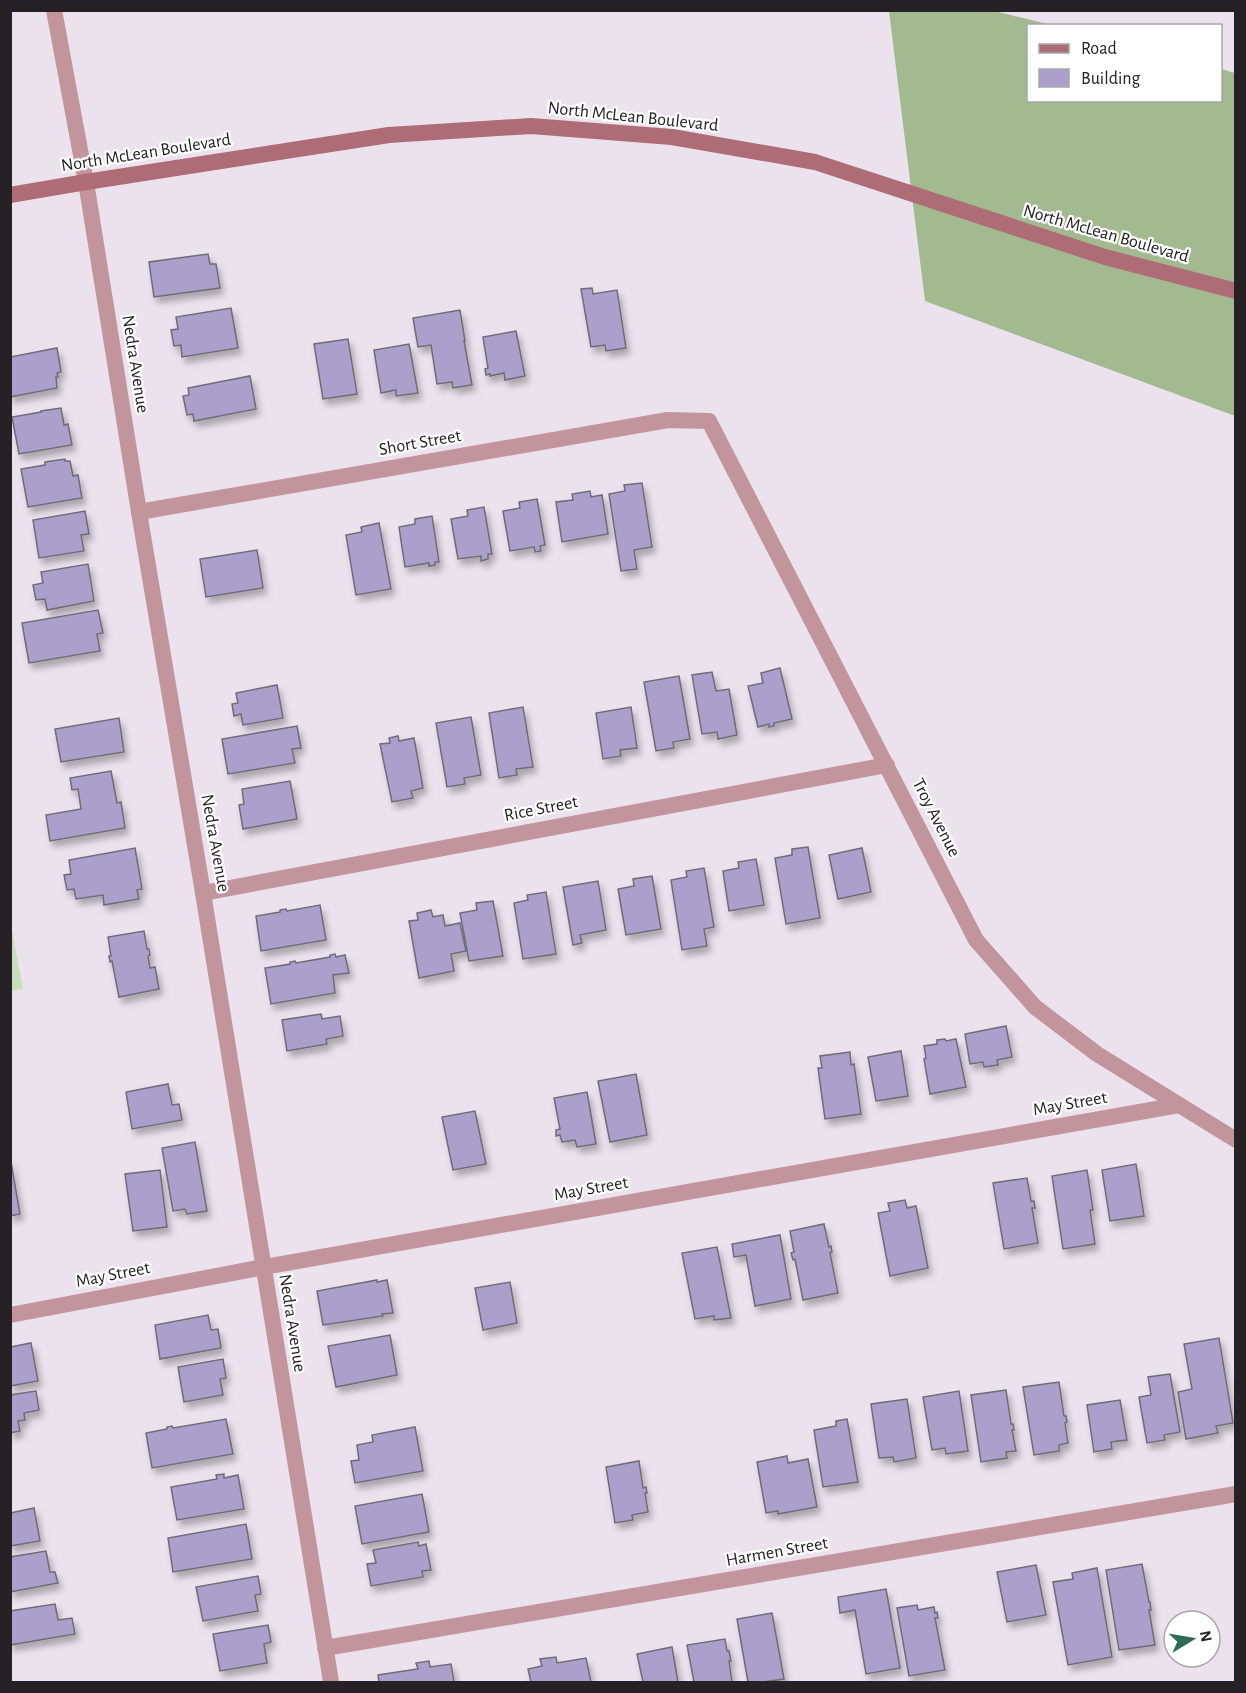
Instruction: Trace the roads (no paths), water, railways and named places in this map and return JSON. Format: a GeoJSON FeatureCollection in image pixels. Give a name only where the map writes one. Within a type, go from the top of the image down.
{"type":"FeatureCollection","features":[{"type":"Feature","properties":{"kind":"main road","name":"North McLean Boulevard"},"geometry":{"type":"LineString","coordinates":[[10,195],[389,135],[531,126],[672,137],[815,162],[1105,257],[1236,291]]}},
{"type":"Feature","properties":{"kind":"street","name":"Nedra Avenue"},"geometry":{"type":"LineString","coordinates":[[54,10],[86,182],[331,1683]]}},
{"type":"Feature","properties":{"kind":"street","name":"Short Street"},"geometry":{"type":"LineString","coordinates":[[139,512],[668,420],[709,421]]}},
{"type":"Feature","properties":{"kind":"street","name":"Troy Avenue"},"geometry":{"type":"LineString","coordinates":[[709,421],[976,940],[1035,1007],[1096,1054],[1236,1140]]}},
{"type":"Feature","properties":{"kind":"street","name":"Rice Street"},"geometry":{"type":"LineString","coordinates":[[203,892],[887,765]]}},
{"type":"Feature","properties":{"kind":"street","name":"May Street"},"geometry":{"type":"LineString","coordinates":[[10,1315],[264,1267],[1179,1105]]}},
{"type":"Feature","properties":{"kind":"street","name":"Harmen Street"},"geometry":{"type":"LineString","coordinates":[[325,1648],[1236,1494]]}}]}
